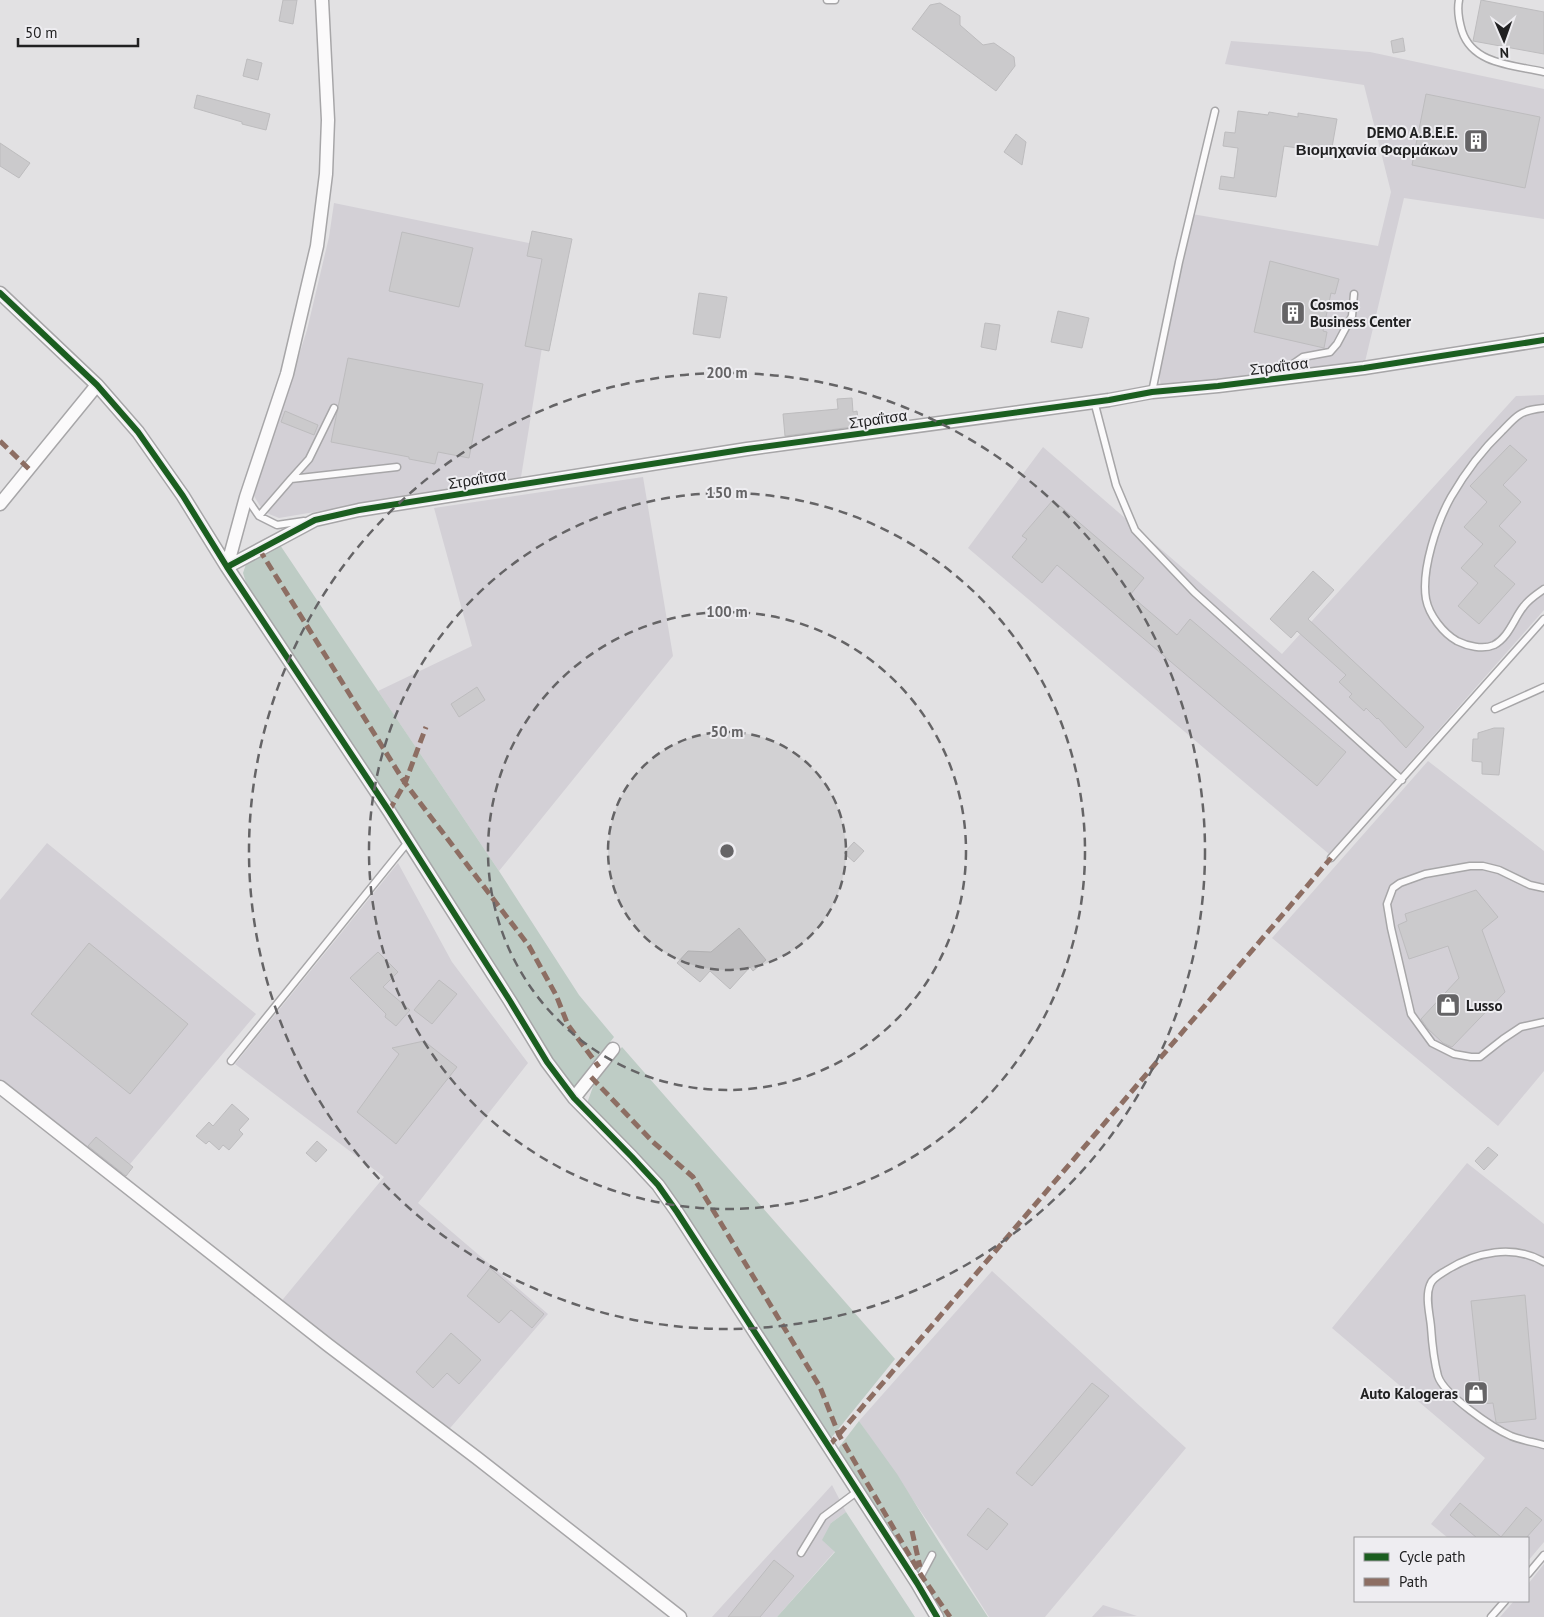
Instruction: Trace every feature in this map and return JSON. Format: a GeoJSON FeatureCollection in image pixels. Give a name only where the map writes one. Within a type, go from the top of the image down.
{"type":"FeatureCollection","features":[{"type":"Feature","properties":{"kind":"street"},"geometry":{"type":"LineString","coordinates":[[227,566],[246,497],[287,374],[317,246],[326,174],[328,120],[322,0]]}},
{"type":"Feature","properties":{"kind":"street"},"geometry":{"type":"LineString","coordinates":[[0,293],[97,385],[138,432],[183,496],[408,842],[547,1062],[574,1098],[658,1185],[677,1212],[858,1491],[937,1617]]}},
{"type":"Feature","properties":{"kind":"street","name":"Στραΐτσα"},"geometry":{"type":"LineString","coordinates":[[227,566],[315,520],[359,510],[747,449],[1152,392],[1210,387],[1364,368],[1544,340]]}},
{"type":"Feature","properties":{"kind":"street"},"geometry":{"type":"LineString","coordinates":[[0,504],[97,385]]}},
{"type":"Feature","properties":{"kind":"street"},"geometry":{"type":"LineString","coordinates":[[574,1098],[613,1049]]}},
{"type":"Feature","properties":{"kind":"street"},"geometry":{"type":"LineString","coordinates":[[0,1088],[680,1617]]}},
{"type":"Feature","properties":{"kind":"lane"},"geometry":{"type":"LineString","coordinates":[[827,0],[834,0]]}},
{"type":"Feature","properties":{"kind":"lane"},"geometry":{"type":"LineString","coordinates":[[1459,0],[1460,24],[1464,37],[1471,48],[1489,60],[1544,72]]}},
{"type":"Feature","properties":{"kind":"lane"},"geometry":{"type":"LineString","coordinates":[[1152,392],[1179,262],[1215,110]]}},
{"type":"Feature","properties":{"kind":"lane"},"geometry":{"type":"LineString","coordinates":[[1293,376],[1293,364],[1303,357],[1330,352],[1337,344],[1352,316],[1354,294]]}},
{"type":"Feature","properties":{"kind":"lane"},"geometry":{"type":"LineString","coordinates":[[1094,401],[1116,484],[1135,530],[1194,592],[1402,780]]}},
{"type":"Feature","properties":{"kind":"lane"},"geometry":{"type":"LineString","coordinates":[[259,516],[309,459],[334,408]]}},
{"type":"Feature","properties":{"kind":"lane"},"geometry":{"type":"LineString","coordinates":[[1544,408],[1529,410],[1518,415],[1490,442],[1465,475],[1451,496],[1438,522],[1431,546],[1425,586],[1426,600],[1439,625],[1448,635],[1464,645],[1481,647],[1494,644],[1501,639],[1524,605],[1544,589]]}},
{"type":"Feature","properties":{"kind":"lane"},"geometry":{"type":"LineString","coordinates":[[291,479],[397,467]]}},
{"type":"Feature","properties":{"kind":"lane"},"geometry":{"type":"LineString","coordinates":[[246,497],[259,516],[276,525],[315,520]]}},
{"type":"Feature","properties":{"kind":"lane"},"geometry":{"type":"LineString","coordinates":[[1332,858],[1544,619]]}},
{"type":"Feature","properties":{"kind":"lane"},"geometry":{"type":"LineString","coordinates":[[1495,709],[1544,687]]}},
{"type":"Feature","properties":{"kind":"lane"},"geometry":{"type":"LineString","coordinates":[[231,1061],[408,842]]}},
{"type":"Feature","properties":{"kind":"lane"},"geometry":{"type":"LineString","coordinates":[[1544,888],[1530,885],[1499,870],[1483,866],[1470,866],[1425,874],[1400,883],[1393,888],[1387,904],[1411,1014],[1432,1043],[1454,1054],[1480,1057],[1522,1027],[1544,1022]]}},
{"type":"Feature","properties":{"kind":"lane"},"geometry":{"type":"LineString","coordinates":[[1544,1262],[1521,1253],[1506,1251],[1486,1253],[1451,1268],[1435,1278],[1430,1284],[1428,1295],[1431,1334],[1439,1378],[1454,1396],[1491,1426],[1511,1436],[1544,1445]]}},
{"type":"Feature","properties":{"kind":"lane"},"geometry":{"type":"LineString","coordinates":[[801,1553],[823,1517],[858,1491]]}},
{"type":"Feature","properties":{"kind":"lane"},"geometry":{"type":"LineString","coordinates":[[917,1583],[932,1555]]}},
{"type":"Feature","properties":{"kind":"lane"},"geometry":{"type":"LineString","coordinates":[[1529,1573],[1544,1555]]}},
{"type":"Feature","properties":{"kind":"lane"},"geometry":{"type":"LineString","coordinates":[[1491,1617],[1504,1602]]}},
{"type":"Feature","properties":{"kind":"shaded area"},"geometry":{"type":"Polygon","coordinates":[[[1231,41],[1370,52],[1544,89],[1544,219],[1404,198],[1364,366],[1161,388],[1159,371],[1192,214],[1378,246],[1391,192],[1364,85],[1225,64],[1231,41]]]}},
{"type":"Feature","properties":{"kind":"shaded area"},"geometry":{"type":"Polygon","coordinates":[[[334,203],[558,249],[521,477],[279,518],[269,514],[260,506],[254,496],[307,330],[329,237],[334,203]]]}},
{"type":"Feature","properties":{"kind":"shaded area"},"geometry":{"type":"Polygon","coordinates":[[[1544,395],[1544,610],[1329,854],[968,548],[1043,447],[1282,654],[1516,396],[1544,395]]]}},
{"type":"Feature","properties":{"kind":"shaded area"},"geometry":{"type":"Polygon","coordinates":[[[643,477],[673,656],[499,871],[378,691],[472,646],[434,508],[643,477]]]}},
{"type":"Feature","properties":{"kind":"shaded area"},"geometry":{"type":"Polygon","coordinates":[[[280,545],[499,871],[579,995],[614,1037],[583,1078],[577,1094],[528,1031],[247,586],[243,573],[246,564],[280,545]]]}},
{"type":"Feature","properties":{"kind":"shaded area","name":"Lusso"},"geometry":{"type":"Polygon","coordinates":[[[1428,761],[1544,851],[1544,1071],[1498,1126],[1272,938],[1428,761]]]}},
{"type":"Feature","properties":{"kind":"shaded area"},"geometry":{"type":"Polygon","coordinates":[[[47,843],[256,1014],[120,1176],[0,1080],[0,900],[47,843]]]}},
{"type":"Feature","properties":{"kind":"shaded area"},"geometry":{"type":"Polygon","coordinates":[[[398,863],[452,962],[528,1063],[418,1203],[548,1314],[445,1434],[279,1304],[384,1177],[235,1064],[398,863]]]}},
{"type":"Feature","properties":{"kind":"shaded area"},"geometry":{"type":"Polygon","coordinates":[[[622,1047],[895,1359],[827,1443],[681,1212],[586,1106],[594,1084],[622,1047]]]}},
{"type":"Feature","properties":{"kind":"shaded area","name":"Auto Kalogeras"},"geometry":{"type":"Polygon","coordinates":[[[1467,1163],[1544,1224],[1544,1542],[1529,1560],[1529,1537],[1447,1537],[1431,1524],[1485,1458],[1332,1328],[1467,1163]]]}},
{"type":"Feature","properties":{"kind":"shaded area"},"geometry":{"type":"Polygon","coordinates":[[[992,1271],[1186,1448],[1045,1617],[989,1617],[943,1544],[859,1421],[992,1271]]]}},
{"type":"Feature","properties":{"kind":"shaded area"},"geometry":{"type":"Polygon","coordinates":[[[859,1421],[897,1474],[988,1617],[934,1617],[833,1455],[859,1421]]]}},
{"type":"Feature","properties":{"kind":"shaded area"},"geometry":{"type":"Polygon","coordinates":[[[832,1485],[846,1512],[831,1523],[835,1551],[777,1617],[712,1617],[832,1485]]]}},
{"type":"Feature","properties":{"kind":"shaded area"},"geometry":{"type":"Polygon","coordinates":[[[846,1512],[915,1617],[777,1617],[835,1552],[822,1540],[831,1523],[846,1512]]]}},
{"type":"Feature","properties":{"kind":"shaded area"},"geometry":{"type":"Polygon","coordinates":[[[1544,1564],[1544,1617],[1500,1617],[1513,1602],[1529,1602],[1529,1583],[1544,1564]]]}},
{"type":"Feature","properties":{"kind":"shaded area"},"geometry":{"type":"Polygon","coordinates":[[[1103,1605],[1137,1616],[1092,1617],[1103,1605]]]}},
{"type":"Feature","properties":{"kind":"building"},"geometry":{"type":"Polygon","coordinates":[[[283,0],[297,0],[293,24],[279,21],[283,0]]]}},
{"type":"Feature","properties":{"kind":"building"},"geometry":{"type":"Polygon","coordinates":[[[1481,0],[1544,12],[1544,54],[1473,41],[1481,0]]]}},
{"type":"Feature","properties":{"kind":"building"},"geometry":{"type":"Polygon","coordinates":[[[940,3],[960,16],[960,25],[983,45],[994,43],[1014,57],[1015,66],[996,91],[912,29],[930,5],[940,3]]]}},
{"type":"Feature","properties":{"kind":"building"},"geometry":{"type":"Polygon","coordinates":[[[1403,38],[1405,51],[1393,53],[1391,41],[1403,38]]]}},
{"type":"Feature","properties":{"kind":"building"},"geometry":{"type":"Polygon","coordinates":[[[247,59],[262,63],[258,80],[243,76],[247,59]]]}},
{"type":"Feature","properties":{"kind":"building","name":"DEMO A.B.E.E. Βιομηχανία Φαρμάκων"},"geometry":{"type":"Polygon","coordinates":[[[1426,94],[1540,117],[1525,188],[1412,165],[1426,94]]]}},
{"type":"Feature","properties":{"kind":"building"},"geometry":{"type":"Polygon","coordinates":[[[197,95],[270,114],[266,130],[194,108],[197,95]]]}},
{"type":"Feature","properties":{"kind":"building"},"geometry":{"type":"Polygon","coordinates":[[[1238,111],[1268,115],[1269,112],[1298,117],[1298,113],[1337,119],[1331,153],[1284,146],[1276,197],[1219,189],[1221,176],[1234,178],[1238,148],[1223,146],[1225,132],[1235,133],[1238,111]]]}},
{"type":"Feature","properties":{"kind":"building"},"geometry":{"type":"Polygon","coordinates":[[[1016,134],[1026,142],[1022,165],[1004,152],[1016,134]]]}},
{"type":"Feature","properties":{"kind":"building"},"geometry":{"type":"Polygon","coordinates":[[[0,143],[30,163],[19,178],[0,166],[0,143]]]}},
{"type":"Feature","properties":{"kind":"building"},"geometry":{"type":"Polygon","coordinates":[[[532,231],[572,239],[549,351],[525,346],[542,259],[527,256],[532,231]]]}},
{"type":"Feature","properties":{"kind":"building"},"geometry":{"type":"Polygon","coordinates":[[[402,232],[473,248],[459,307],[389,291],[402,232]]]}},
{"type":"Feature","properties":{"kind":"building","name":"Cosmos Business Center"},"geometry":{"type":"Polygon","coordinates":[[[1270,261],[1339,279],[1335,294],[1331,293],[1323,331],[1327,332],[1324,348],[1254,332],[1270,261]]]}},
{"type":"Feature","properties":{"kind":"building"},"geometry":{"type":"Polygon","coordinates":[[[699,293],[727,297],[720,338],[693,334],[699,293]]]}},
{"type":"Feature","properties":{"kind":"building"},"geometry":{"type":"Polygon","coordinates":[[[1058,311],[1089,318],[1082,348],[1051,342],[1058,311]]]}},
{"type":"Feature","properties":{"kind":"building"},"geometry":{"type":"Polygon","coordinates":[[[985,323],[1000,325],[996,350],[981,347],[985,323]]]}},
{"type":"Feature","properties":{"kind":"building"},"geometry":{"type":"Polygon","coordinates":[[[348,358],[483,384],[469,458],[438,452],[435,464],[331,442],[348,358]]]}},
{"type":"Feature","properties":{"kind":"building"},"geometry":{"type":"Polygon","coordinates":[[[852,398],[853,412],[857,411],[859,426],[785,436],[783,414],[838,409],[837,399],[852,398]]]}},
{"type":"Feature","properties":{"kind":"building"},"geometry":{"type":"Polygon","coordinates":[[[285,411],[318,425],[314,435],[281,422],[285,411]]]}},
{"type":"Feature","properties":{"kind":"building"},"geometry":{"type":"Polygon","coordinates":[[[1510,445],[1527,460],[1503,485],[1521,502],[1499,526],[1516,542],[1494,566],[1515,584],[1479,624],[1458,606],[1478,583],[1461,568],[1483,544],[1464,527],[1487,502],[1470,486],[1510,445]]]}},
{"type":"Feature","properties":{"kind":"building"},"geometry":{"type":"Polygon","coordinates":[[[1053,500],[1144,578],[1130,595],[1177,635],[1190,619],[1346,752],[1317,786],[1057,565],[1042,583],[1012,557],[1027,539],[1022,536],[1053,500]]]}},
{"type":"Feature","properties":{"kind":"building"},"geometry":{"type":"Polygon","coordinates":[[[1313,571],[1334,590],[1308,619],[1424,727],[1406,748],[1378,718],[1366,708],[1364,711],[1349,697],[1352,694],[1339,682],[1346,675],[1297,631],[1291,638],[1270,619],[1313,571]]]}},
{"type":"Feature","properties":{"kind":"building"},"geometry":{"type":"Polygon","coordinates":[[[477,687],[485,700],[459,717],[451,704],[477,687]]]}},
{"type":"Feature","properties":{"kind":"building"},"geometry":{"type":"Polygon","coordinates":[[[1494,728],[1504,728],[1499,775],[1482,774],[1482,762],[1472,761],[1473,739],[1478,739],[1478,733],[1494,728]]]}},
{"type":"Feature","properties":{"kind":"building"},"geometry":{"type":"Polygon","coordinates":[[[854,842],[864,851],[854,862],[844,853],[854,842]]]}},
{"type":"Feature","properties":{"kind":"building"},"geometry":{"type":"Polygon","coordinates":[[[1476,890],[1498,917],[1482,930],[1505,992],[1452,1047],[1443,1043],[1428,1029],[1421,1019],[1459,978],[1448,946],[1409,959],[1398,925],[1407,921],[1405,914],[1476,890]]]}},
{"type":"Feature","properties":{"kind":"building"},"geometry":{"type":"Polygon","coordinates":[[[739,928],[766,960],[753,971],[750,967],[730,989],[710,971],[700,982],[677,963],[688,951],[711,952],[739,928]]]}},
{"type":"Feature","properties":{"kind":"building"},"geometry":{"type":"Polygon","coordinates":[[[89,943],[188,1024],[130,1094],[31,1014],[89,943]]]}},
{"type":"Feature","properties":{"kind":"building"},"geometry":{"type":"Polygon","coordinates":[[[378,952],[398,972],[383,987],[410,1010],[396,1026],[385,1017],[386,1014],[350,978],[378,952]]]}},
{"type":"Feature","properties":{"kind":"building"},"geometry":{"type":"Polygon","coordinates":[[[439,980],[457,994],[432,1024],[414,1010],[439,980]]]}},
{"type":"Feature","properties":{"kind":"building"},"geometry":{"type":"Polygon","coordinates":[[[424,1041],[457,1067],[396,1144],[357,1112],[399,1054],[392,1048],[424,1041]]]}},
{"type":"Feature","properties":{"kind":"building"},"geometry":{"type":"Polygon","coordinates":[[[232,1104],[249,1119],[239,1130],[243,1134],[229,1150],[223,1145],[219,1150],[209,1141],[206,1144],[196,1136],[209,1122],[213,1126],[232,1104]]]}},
{"type":"Feature","properties":{"kind":"building"},"geometry":{"type":"Polygon","coordinates":[[[96,1137],[133,1167],[126,1176],[88,1146],[96,1137]]]}},
{"type":"Feature","properties":{"kind":"building"},"geometry":{"type":"Polygon","coordinates":[[[317,1141],[327,1150],[316,1162],[306,1153],[317,1141]]]}},
{"type":"Feature","properties":{"kind":"building"},"geometry":{"type":"Polygon","coordinates":[[[1488,1147],[1498,1155],[1484,1170],[1475,1161],[1488,1147]]]}},
{"type":"Feature","properties":{"kind":"building"},"geometry":{"type":"Polygon","coordinates":[[[490,1268],[544,1314],[532,1328],[511,1310],[499,1323],[467,1296],[490,1268]]]}},
{"type":"Feature","properties":{"kind":"building"},"geometry":{"type":"Polygon","coordinates":[[[1525,1295],[1536,1419],[1498,1423],[1496,1422],[1493,1403],[1482,1404],[1471,1301],[1525,1295]]]}},
{"type":"Feature","properties":{"kind":"building"},"geometry":{"type":"Polygon","coordinates":[[[451,1333],[481,1360],[459,1384],[447,1373],[433,1388],[416,1372],[451,1333]]]}},
{"type":"Feature","properties":{"kind":"building"},"geometry":{"type":"Polygon","coordinates":[[[1092,1383],[1109,1396],[1032,1486],[1016,1473],[1092,1383]]]}},
{"type":"Feature","properties":{"kind":"building"},"geometry":{"type":"Polygon","coordinates":[[[1460,1503],[1501,1537],[1476,1537],[1450,1515],[1460,1503]]]}},
{"type":"Feature","properties":{"kind":"building"},"geometry":{"type":"Polygon","coordinates":[[[1526,1507],[1542,1520],[1527,1537],[1501,1537],[1526,1507]]]}},
{"type":"Feature","properties":{"kind":"building"},"geometry":{"type":"Polygon","coordinates":[[[988,1508],[1008,1524],[987,1550],[967,1535],[988,1508]]]}},
{"type":"Feature","properties":{"kind":"building"},"geometry":{"type":"Polygon","coordinates":[[[774,1560],[794,1576],[760,1617],[728,1617],[774,1560]]]}},
{"type":"Feature","properties":{"kind":"marked path"},"geometry":{"type":"LineString","coordinates":[[0,441],[29,469]]}},
{"type":"Feature","properties":{"kind":"marked path"},"geometry":{"type":"LineString","coordinates":[[259,549],[405,783],[529,946],[556,995],[568,1025],[599,1067]]}},
{"type":"Feature","properties":{"kind":"marked path"},"geometry":{"type":"LineString","coordinates":[[389,811],[405,783],[426,727]]}},
{"type":"Feature","properties":{"kind":"marked path"},"geometry":{"type":"LineString","coordinates":[[829,1446],[1331,858]]}},
{"type":"Feature","properties":{"kind":"marked path"},"geometry":{"type":"LineString","coordinates":[[591,1077],[653,1142],[693,1177],[820,1387],[839,1435],[921,1575],[950,1617]]}},
{"type":"Feature","properties":{"kind":"marked path"},"geometry":{"type":"LineString","coordinates":[[912,1531],[920,1567]]}},
{"type":"Feature","properties":{"kind":"cycle path"},"geometry":{"type":"LineString","coordinates":[[0,293],[97,385],[138,432],[183,496],[227,567],[389,811],[547,1062],[574,1098],[658,1185],[677,1212],[917,1583],[937,1617]]}},
{"type":"Feature","properties":{"kind":"cycle path"},"geometry":{"type":"LineString","coordinates":[[227,567],[315,520],[359,510],[747,449],[1109,400],[1152,392],[1364,368],[1544,340]]}},
{"type":"Feature","properties":{"kind":"place","name":"DEMO A.B.E.E. Βιομηχανία Φαρμάκων"},"geometry":{"type":"Point","coordinates":[1476,141]}},
{"type":"Feature","properties":{"kind":"place","name":"Cosmos Business Center"},"geometry":{"type":"Point","coordinates":[1293,313]}},
{"type":"Feature","properties":{"kind":"place","name":"Lusso"},"geometry":{"type":"Point","coordinates":[1448,1005]}},
{"type":"Feature","properties":{"kind":"place","name":"Auto Kalogeras"},"geometry":{"type":"Point","coordinates":[1476,1393]}}]}
